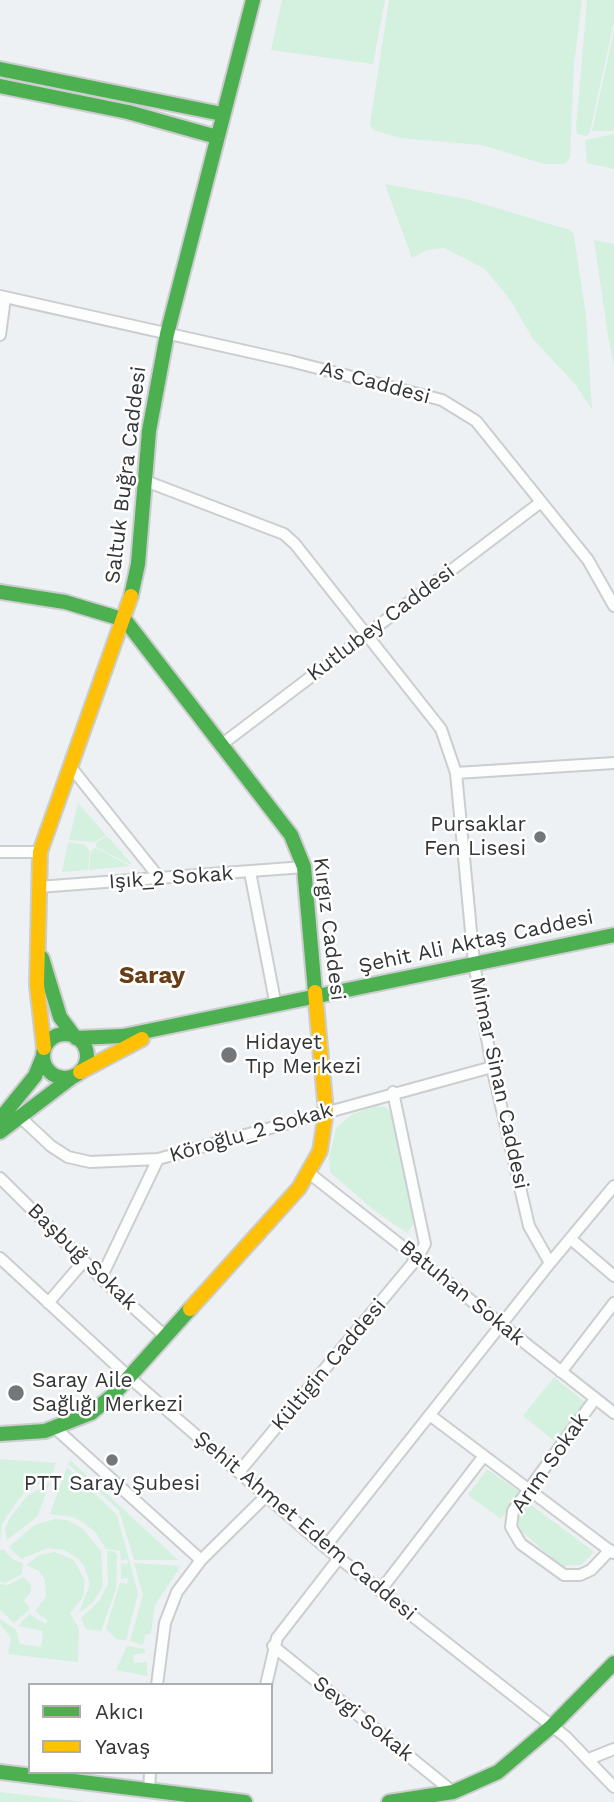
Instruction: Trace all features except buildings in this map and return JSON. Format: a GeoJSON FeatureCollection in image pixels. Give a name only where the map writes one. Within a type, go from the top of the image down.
{"type":"FeatureCollection","features":[{"type":"Feature","properties":{"kind":"street","name":"Saltuk Buğra Caddesi"},"geometry":{"type":"LineString","coordinates":[[44,1051],[37,985],[40,852],[125,620],[138,564],[149,431],[167,334],[253,0]]}},
{"type":"Feature","properties":{"kind":"street"},"geometry":{"type":"LineString","coordinates":[[0,69],[222,114]]}},
{"type":"Feature","properties":{"kind":"street"},"geometry":{"type":"LineString","coordinates":[[0,86],[141,116],[217,138]]}},
{"type":"Feature","properties":{"kind":"street"},"geometry":{"type":"LineString","coordinates":[[0,335],[3,297]]}},
{"type":"Feature","properties":{"kind":"street","name":"As Caddesi"},"geometry":{"type":"LineString","coordinates":[[3,297],[387,384],[442,400],[476,421],[611,590],[614,606]]}},
{"type":"Feature","properties":{"kind":"street","name":"Mimar Sinan Caddesi"},"geometry":{"type":"LineString","coordinates":[[143,481],[284,534],[295,544],[441,729],[456,773],[474,963],[492,1067],[529,1226],[550,1263]]}},
{"type":"Feature","properties":{"kind":"street","name":"Kutlubey Caddesi"},"geometry":{"type":"LineString","coordinates":[[221,745],[541,502]]}},
{"type":"Feature","properties":{"kind":"street"},"geometry":{"type":"LineString","coordinates":[[0,592],[65,602],[125,620]]}},
{"type":"Feature","properties":{"kind":"street","name":"Kırgız Caddesi"},"geometry":{"type":"LineString","coordinates":[[0,1434],[55,1428],[90,1413],[130,1378],[275,1217],[309,1173],[320,1151],[326,1112],[303,867],[291,835],[125,620]]}},
{"type":"Feature","properties":{"kind":"street"},"geometry":{"type":"LineString","coordinates":[[456,773],[614,763]]}},
{"type":"Feature","properties":{"kind":"street"},"geometry":{"type":"LineString","coordinates":[[70,766],[161,880]]}},
{"type":"Feature","properties":{"kind":"street"},"geometry":{"type":"LineString","coordinates":[[0,852],[40,852]]}},
{"type":"Feature","properties":{"kind":"street","name":"Işık_2 Sokak"},"geometry":{"type":"LineString","coordinates":[[38,887],[161,880],[303,867]]}},
{"type":"Feature","properties":{"kind":"street"},"geometry":{"type":"LineString","coordinates":[[250,872],[276,1006]]}},
{"type":"Feature","properties":{"kind":"street","name":"Şehit Ali Aktaş Caddesi"},"geometry":{"type":"LineString","coordinates":[[44,1051],[60,1035],[123,1036],[614,935]]}},
{"type":"Feature","properties":{"kind":"street","name":"Saltuk Buğra Caddesi"},"geometry":{"type":"LineString","coordinates":[[39,950],[60,1017],[75,1037]]}},
{"type":"Feature","properties":{"kind":"street","name":"Şehit Ali Aktaş Caddesi"},"geometry":{"type":"LineString","coordinates":[[0,1132],[76,1074],[131,1042],[183,1025]]}},
{"type":"Feature","properties":{"kind":"street"},"geometry":{"type":"LineString","coordinates":[[44,1051],[51,1073],[62,1078],[76,1074],[85,1063],[86,1052],[75,1037]]}},
{"type":"Feature","properties":{"kind":"street"},"geometry":{"type":"LineString","coordinates":[[0,1119],[35,1076],[44,1051]]}},
{"type":"Feature","properties":{"kind":"street","name":"Köroğlu_2 Sokak"},"geometry":{"type":"LineString","coordinates":[[20,1117],[51,1146],[68,1157],[90,1162],[158,1159],[393,1092],[492,1067]]}},
{"type":"Feature","properties":{"kind":"street"},"geometry":{"type":"LineString","coordinates":[[393,1092],[425,1244],[418,1257]]}},
{"type":"Feature","properties":{"kind":"street"},"geometry":{"type":"LineString","coordinates":[[0,1094],[14,1102]]}},
{"type":"Feature","properties":{"kind":"street"},"geometry":{"type":"LineString","coordinates":[[101,1278],[158,1159]]}},
{"type":"Feature","properties":{"kind":"street","name":"Batuhan Sokak"},"geometry":{"type":"LineString","coordinates":[[309,1173],[614,1413]]}},
{"type":"Feature","properties":{"kind":"street","name":"Başbuğ Sokak"},"geometry":{"type":"LineString","coordinates":[[0,1178],[101,1278],[165,1336]]}},
{"type":"Feature","properties":{"kind":"street"},"geometry":{"type":"LineString","coordinates":[[325,1547],[614,1186]]}},
{"type":"Feature","properties":{"kind":"street"},"geometry":{"type":"LineString","coordinates":[[572,1240],[614,1276]]}},
{"type":"Feature","properties":{"kind":"street","name":"Kültigin Caddesi"},"geometry":{"type":"LineString","coordinates":[[239,1472],[418,1257]]}},
{"type":"Feature","properties":{"kind":"street","name":"Şehit Ahmet Edem Caddesi"},"geometry":{"type":"LineString","coordinates":[[0,1258],[130,1378],[325,1547],[552,1726],[589,1759],[614,1787]]}},
{"type":"Feature","properties":{"kind":"street"},"geometry":{"type":"LineString","coordinates":[[48,1303],[84,1261]]}},
{"type":"Feature","properties":{"kind":"street"},"geometry":{"type":"LineString","coordinates":[[561,1372],[614,1303]]}},
{"type":"Feature","properties":{"kind":"street","name":"Arım Sokak"},"geometry":{"type":"LineString","coordinates":[[595,1399],[513,1511],[511,1527],[521,1544],[564,1576],[580,1575],[612,1552]]}},
{"type":"Feature","properties":{"kind":"street"},"geometry":{"type":"LineString","coordinates":[[431,1416],[612,1552]]}},
{"type":"Feature","properties":{"kind":"street"},"geometry":{"type":"LineString","coordinates":[[55,1428],[201,1560]]}},
{"type":"Feature","properties":{"kind":"street"},"geometry":{"type":"LineString","coordinates":[[380,1591],[483,1457]]}},
{"type":"Feature","properties":{"kind":"street"},"geometry":{"type":"LineString","coordinates":[[157,1683],[169,1607],[187,1576],[267,1496]]}},
{"type":"Feature","properties":{"kind":"street"},"geometry":{"type":"LineString","coordinates":[[266,1683],[273,1646],[339,1558]]}},
{"type":"Feature","properties":{"kind":"street","name":"Sevgi Sokak"},"geometry":{"type":"LineString","coordinates":[[273,1646],[453,1792]]}},
{"type":"Feature","properties":{"kind":"street"},"geometry":{"type":"LineString","coordinates":[[390,1802],[418,1800],[453,1792],[498,1772],[552,1726],[614,1663]]}},
{"type":"Feature","properties":{"kind":"street"},"geometry":{"type":"LineString","coordinates":[[589,1759],[614,1749]]}},
{"type":"Feature","properties":{"kind":"street"},"geometry":{"type":"LineString","coordinates":[[0,1772],[149,1791],[181,1799],[245,1802]]}},
{"type":"Feature","properties":{"kind":"street"},"geometry":{"type":"LineString","coordinates":[[149,1791],[150,1774]]}},
{"type":"Feature","properties":{"kind":"green space"},"geometry":{"type":"Polygon","coordinates":[[[282,0],[385,0],[373,64],[271,50],[282,0]]]}},
{"type":"Feature","properties":{"kind":"green space"},"geometry":{"type":"Polygon","coordinates":[[[389,0],[582,0],[574,64],[570,158],[564,164],[544,164],[482,145],[400,138],[373,130],[370,124],[389,0]]]}},
{"type":"Feature","properties":{"kind":"green space"},"geometry":{"type":"Polygon","coordinates":[[[587,0],[614,0],[614,22],[590,132],[586,136],[577,134],[576,128],[587,0]]]}},
{"type":"Feature","properties":{"kind":"green space"},"geometry":{"type":"Polygon","coordinates":[[[614,30],[614,131],[592,131],[614,30]]]}},
{"type":"Feature","properties":{"kind":"green space"},"geometry":{"type":"Polygon","coordinates":[[[614,134],[614,169],[587,163],[585,140],[614,134]]]}},
{"type":"Feature","properties":{"kind":"green space"},"geometry":{"type":"Polygon","coordinates":[[[385,184],[466,199],[570,230],[574,235],[586,316],[592,409],[574,383],[533,339],[511,301],[485,269],[444,248],[427,250],[412,258],[385,184]]]}},
{"type":"Feature","properties":{"kind":"green space"},"geometry":{"type":"Polygon","coordinates":[[[594,240],[614,244],[614,367],[608,336],[594,240]]]}},
{"type":"Feature","properties":{"kind":"green space"},"geometry":{"type":"Polygon","coordinates":[[[78,803],[106,835],[95,842],[69,840],[78,803]]]}},
{"type":"Feature","properties":{"kind":"green space"},"geometry":{"type":"Polygon","coordinates":[[[107,836],[131,865],[96,847],[96,843],[107,836]]]}},
{"type":"Feature","properties":{"kind":"green space"},"geometry":{"type":"Polygon","coordinates":[[[68,842],[85,845],[90,851],[88,870],[62,872],[68,842]]]}},
{"type":"Feature","properties":{"kind":"green space"},"geometry":{"type":"Polygon","coordinates":[[[95,848],[130,866],[89,870],[91,851],[95,848]]]}},
{"type":"Feature","properties":{"kind":"green space"},"geometry":{"type":"Polygon","coordinates":[[[374,1106],[386,1107],[391,1113],[414,1224],[407,1233],[376,1212],[330,1172],[329,1158],[336,1128],[351,1115],[374,1106]]]}},
{"type":"Feature","properties":{"kind":"green space"},"geometry":{"type":"Polygon","coordinates":[[[554,1377],[586,1403],[556,1442],[523,1416],[554,1377]]]}},
{"type":"Feature","properties":{"kind":"green space"},"geometry":{"type":"Polygon","coordinates":[[[0,1459],[56,1463],[52,1476],[24,1493],[13,1507],[2,1524],[0,1543],[0,1459]]]}},
{"type":"Feature","properties":{"kind":"green space"},"geometry":{"type":"Polygon","coordinates":[[[70,1460],[178,1560],[134,1560],[119,1510],[68,1464],[70,1460]]]}},
{"type":"Feature","properties":{"kind":"green space"},"geometry":{"type":"Polygon","coordinates":[[[67,1467],[117,1515],[138,1593],[126,1640],[116,1639],[106,1629],[120,1582],[127,1584],[128,1578],[121,1579],[121,1563],[128,1564],[127,1559],[121,1561],[120,1551],[106,1549],[96,1533],[84,1523],[73,1517],[50,1514],[67,1467]]]}},
{"type":"Feature","properties":{"kind":"green space"},"geometry":{"type":"Polygon","coordinates":[[[487,1469],[521,1493],[501,1519],[468,1495],[487,1469]]]}},
{"type":"Feature","properties":{"kind":"green space"},"geometry":{"type":"Polygon","coordinates":[[[50,1482],[37,1517],[7,1540],[5,1529],[10,1518],[26,1497],[50,1482]]]}},
{"type":"Feature","properties":{"kind":"green space"},"geometry":{"type":"Polygon","coordinates":[[[527,1502],[594,1552],[581,1565],[561,1566],[518,1528],[519,1515],[527,1502]]]}},
{"type":"Feature","properties":{"kind":"green space"},"geometry":{"type":"Polygon","coordinates":[[[55,1519],[66,1520],[82,1528],[101,1551],[103,1586],[93,1602],[79,1613],[90,1584],[79,1559],[64,1550],[48,1548],[21,1559],[9,1547],[34,1525],[55,1519]]]}},
{"type":"Feature","properties":{"kind":"green space"},"geometry":{"type":"Polygon","coordinates":[[[3,1549],[12,1559],[23,1563],[22,1574],[5,1583],[0,1581],[0,1551],[3,1549]]]}},
{"type":"Feature","properties":{"kind":"green space"},"geometry":{"type":"Polygon","coordinates":[[[107,1551],[114,1551],[117,1555],[116,1589],[101,1631],[86,1629],[81,1618],[99,1601],[108,1584],[107,1551]]]}},
{"type":"Feature","properties":{"kind":"green space"},"geometry":{"type":"Polygon","coordinates":[[[55,1552],[74,1560],[85,1581],[83,1597],[70,1613],[79,1629],[78,1662],[8,1654],[11,1638],[0,1624],[0,1619],[16,1630],[20,1644],[41,1647],[43,1631],[18,1626],[29,1614],[46,1624],[48,1621],[35,1611],[46,1597],[45,1580],[39,1571],[26,1565],[39,1555],[55,1552]]]}},
{"type":"Feature","properties":{"kind":"green space"},"geometry":{"type":"Polygon","coordinates":[[[134,1563],[181,1566],[155,1605],[151,1633],[145,1635],[143,1645],[130,1641],[143,1595],[134,1563]]]}},
{"type":"Feature","properties":{"kind":"green space"},"geometry":{"type":"Polygon","coordinates":[[[23,1577],[31,1585],[31,1592],[24,1600],[30,1609],[14,1623],[0,1610],[0,1584],[8,1585],[23,1577]]]}},
{"type":"Feature","properties":{"kind":"green space"},"geometry":{"type":"Polygon","coordinates":[[[127,1646],[145,1649],[145,1653],[133,1655],[134,1663],[147,1662],[147,1676],[116,1670],[127,1646]]]}},
{"type":"Feature","properties":{"kind":"green space"},"geometry":{"type":"Polygon","coordinates":[[[0,1792],[85,1802],[0,1802],[0,1792]]]}},
{"type":"Feature","properties":{"kind":"traffic: fast"},"geometry":{"type":"LineString","coordinates":[[131,596],[138,564],[149,431],[167,334],[253,0]]}},
{"type":"Feature","properties":{"kind":"traffic: fast"},"geometry":{"type":"LineString","coordinates":[[0,69],[222,114]]}},
{"type":"Feature","properties":{"kind":"traffic: fast"},"geometry":{"type":"LineString","coordinates":[[0,86],[128,112],[217,137]]}},
{"type":"Feature","properties":{"kind":"traffic: fast"},"geometry":{"type":"LineString","coordinates":[[0,592],[65,602],[125,620],[291,835],[304,867],[315,992]]}},
{"type":"Feature","properties":{"kind":"traffic: fast"},"geometry":{"type":"LineString","coordinates":[[76,1038],[123,1036],[614,935]]}},
{"type":"Feature","properties":{"kind":"traffic: fast"},"geometry":{"type":"LineString","coordinates":[[42,958],[60,1017],[74,1036]]}},
{"type":"Feature","properties":{"kind":"traffic: fast"},"geometry":{"type":"LineString","coordinates":[[65,1034],[80,1041],[87,1056],[80,1071],[65,1078],[50,1071],[43,1056],[50,1041],[65,1034]]}},
{"type":"Feature","properties":{"kind":"traffic: fast"},"geometry":{"type":"LineString","coordinates":[[0,1119],[35,1076],[43,1056]]}},
{"type":"Feature","properties":{"kind":"traffic: fast"},"geometry":{"type":"LineString","coordinates":[[0,1132],[71,1078]]}},
{"type":"Feature","properties":{"kind":"traffic: fast"},"geometry":{"type":"LineString","coordinates":[[0,1434],[45,1431],[91,1413],[113,1395],[190,1309]]}},
{"type":"Feature","properties":{"kind":"traffic: fast"},"geometry":{"type":"LineString","coordinates":[[389,1802],[453,1792],[498,1772],[552,1726],[614,1663]]}},
{"type":"Feature","properties":{"kind":"traffic: fast"},"geometry":{"type":"LineString","coordinates":[[0,1772],[245,1802]]}},
{"type":"Feature","properties":{"kind":"traffic: slow"},"geometry":{"type":"LineString","coordinates":[[44,1048],[37,985],[40,852],[131,596]]}},
{"type":"Feature","properties":{"kind":"traffic: slow"},"geometry":{"type":"LineString","coordinates":[[190,1309],[299,1188],[320,1151],[326,1112],[315,992]]}},
{"type":"Feature","properties":{"kind":"traffic: slow"},"geometry":{"type":"LineString","coordinates":[[80,1072],[142,1039]]}},
{"type":"Feature","properties":{"kind":"place","name":"Pursaklar Fen Lisesi"},"geometry":{"type":"Point","coordinates":[540,837]}},
{"type":"Feature","properties":{"kind":"place","name":"Hidayet Tıp Merkezi"},"geometry":{"type":"Point","coordinates":[229,1055]}},
{"type":"Feature","properties":{"kind":"place","name":"Saray Aile Sağlığı Merkezi"},"geometry":{"type":"Point","coordinates":[16,1393]}},
{"type":"Feature","properties":{"kind":"place","name":"PTT Saray Şubesi"},"geometry":{"type":"Point","coordinates":[112,1460]}},
{"type":"Feature","properties":{"kind":"district","name":"Saray"},"geometry":{"type":"Point","coordinates":[152,976]}}]}
